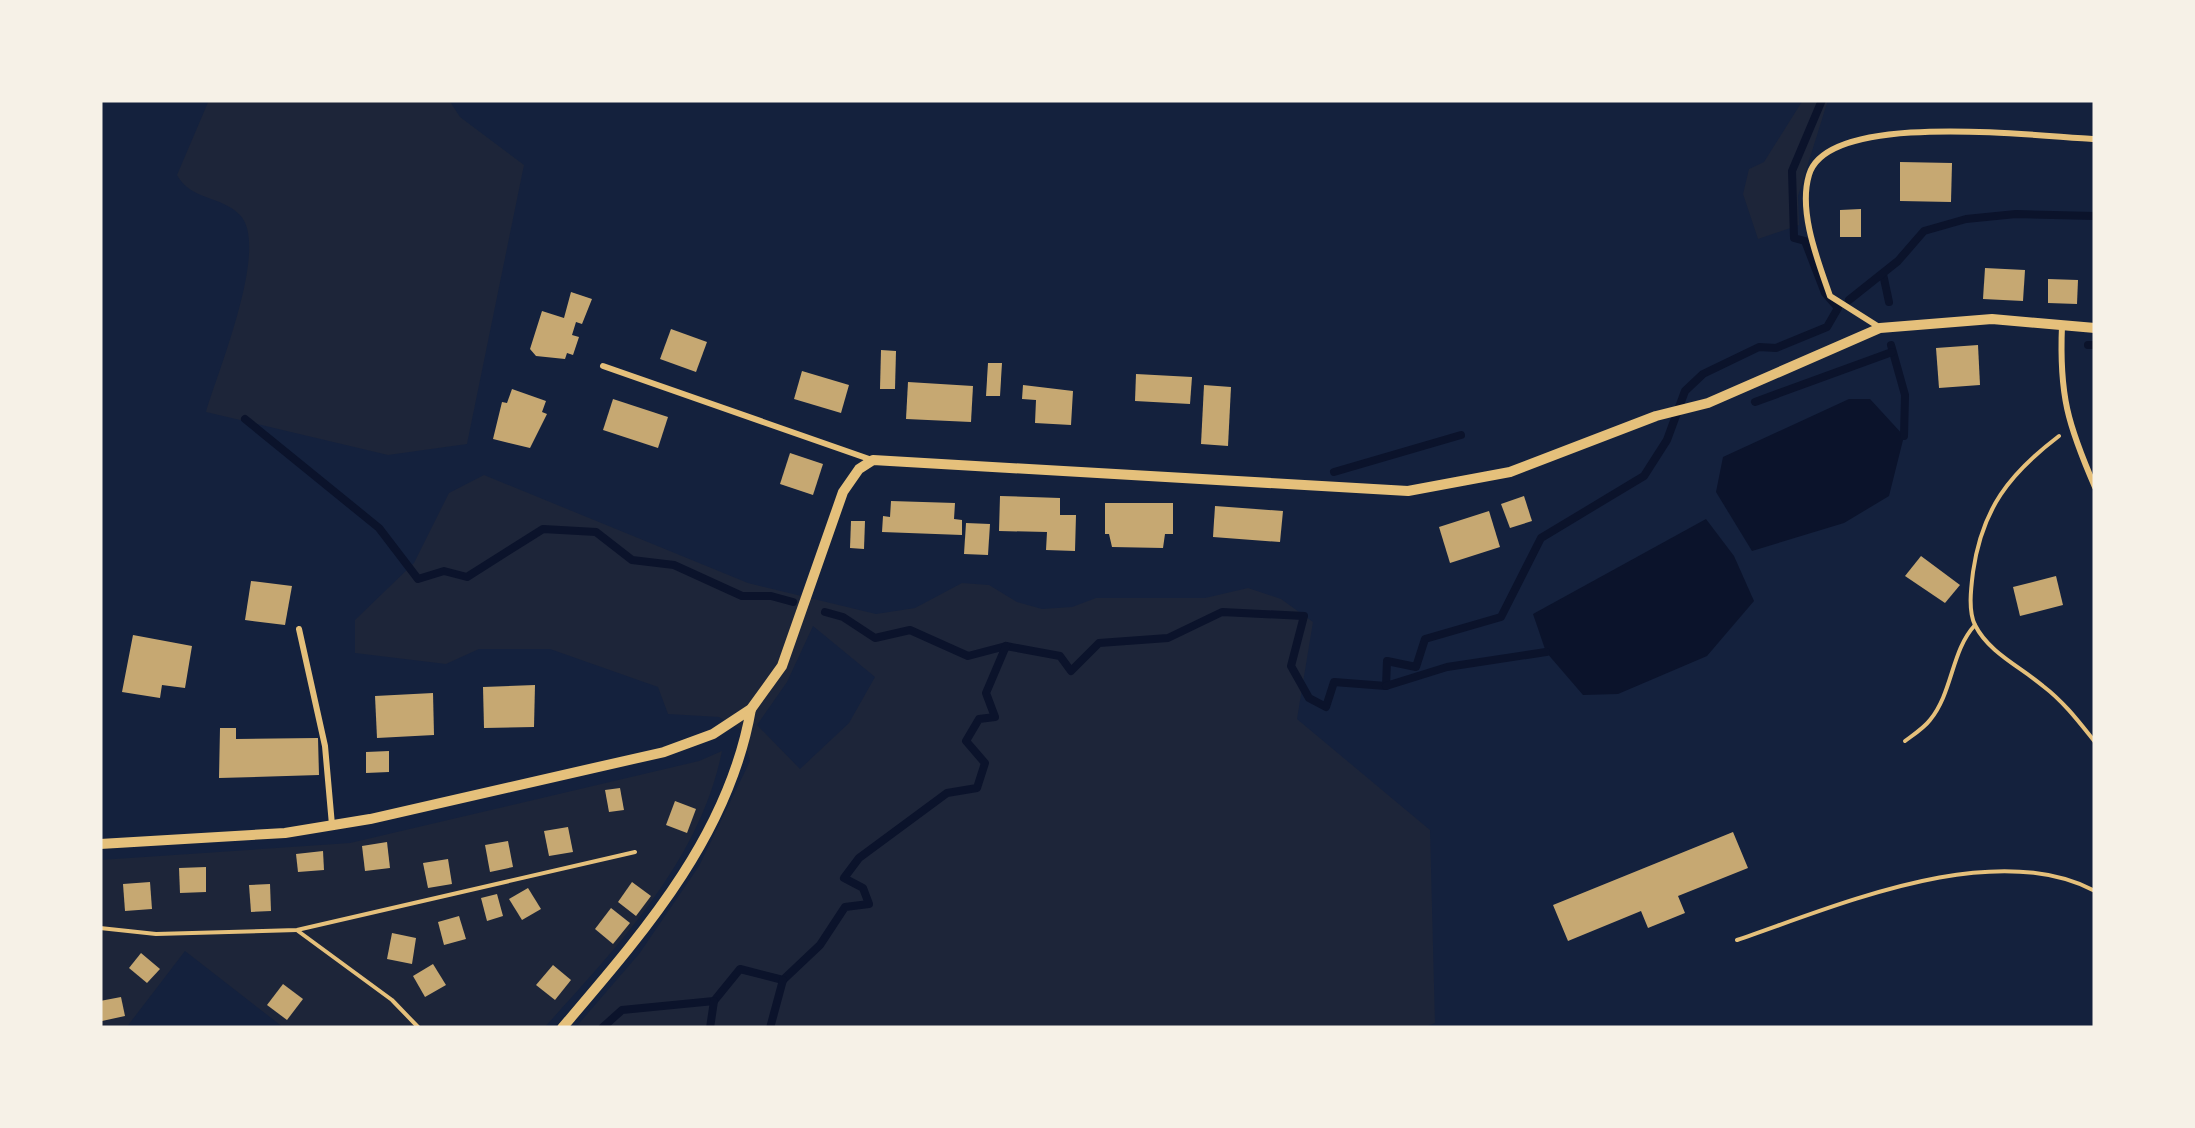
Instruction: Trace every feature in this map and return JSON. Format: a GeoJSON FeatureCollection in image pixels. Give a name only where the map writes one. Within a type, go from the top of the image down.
{"type":"FeatureCollection","features":[{"type":"Feature","properties":{"kind":"street"},"geometry":{"type":"LineString","coordinates":[[100,844],[285,833],[332,825],[664,752],[713,734],[751,709],[782,666],[844,492],[859,469],[873,460],[1408,490],[1510,472],[1656,416],[1708,403],[1880,328],[1992,319],[2095,328]]}},
{"type":"Feature","properties":{"kind":"street"},"geometry":{"type":"LineString","coordinates":[[562,1028],[631,948],[693,862],[742,758],[751,709]]}},
{"type":"Feature","properties":{"kind":"lane"},"geometry":{"type":"LineString","coordinates":[[1880,328],[1830,296],[1809,226],[1808,177],[1817,159],[1859,139],[1904,131],[2095,139]]}},
{"type":"Feature","properties":{"kind":"lane"},"geometry":{"type":"LineString","coordinates":[[2062,326],[2060,384],[2070,428],[2095,487]]}},
{"type":"Feature","properties":{"kind":"lane"},"geometry":{"type":"LineString","coordinates":[[603,366],[873,460]]}},
{"type":"Feature","properties":{"kind":"lane"},"geometry":{"type":"LineString","coordinates":[[299,629],[325,746],[332,825]]}},
{"type":"Feature","properties":{"kind":"path"},"geometry":{"type":"LineString","coordinates":[[2070,428],[2022,464],[1986,516],[1971,587],[1975,625],[2002,657],[2064,704],[2095,742]]}},
{"type":"Feature","properties":{"kind":"path"},"geometry":{"type":"LineString","coordinates":[[1905,741],[1930,721],[1951,679],[1963,638],[1975,625]]}},
{"type":"Feature","properties":{"kind":"path"},"geometry":{"type":"LineString","coordinates":[[100,928],[156,934],[297,930],[635,852]]}},
{"type":"Feature","properties":{"kind":"path"},"geometry":{"type":"LineString","coordinates":[[1737,940],[1903,883],[1958,874],[2040,875],[2095,892]]}},
{"type":"Feature","properties":{"kind":"path"},"geometry":{"type":"LineString","coordinates":[[297,930],[381,991],[419,1028]]}},
{"type":"Feature","properties":{"kind":"shaded area"},"geometry":{"type":"Polygon","coordinates":[[[209,100],[449,100],[460,117],[524,165],[467,444],[388,455],[206,412],[239,310],[249,253],[248,231],[240,215],[190,189],[177,175],[209,100]]]}},
{"type":"Feature","properties":{"kind":"shaded area"},"geometry":{"type":"Polygon","coordinates":[[[1803,100],[1828,100],[1798,196],[1799,225],[1758,239],[1743,194],[1749,169],[1764,162],[1803,100]]]}},
{"type":"Feature","properties":{"kind":"shaded area"},"geometry":{"type":"Polygon","coordinates":[[[1849,399],[1870,399],[1904,436],[1889,496],[1844,523],[1752,551],[1716,492],[1723,457],[1849,399]]]}},
{"type":"Feature","properties":{"kind":"shaded area"},"geometry":{"type":"Polygon","coordinates":[[[484,475],[748,583],[876,614],[915,608],[962,583],[989,585],[1017,602],[1042,609],[1072,607],[1096,598],[1205,598],[1248,588],[1281,599],[1313,622],[1297,719],[1430,830],[1435,1023],[1422,1028],[575,1028],[639,954],[699,866],[750,761],[742,730],[719,717],[668,714],[658,687],[550,649],[479,649],[446,664],[355,653],[355,620],[414,563],[449,493],[484,475]],[[813,626],[787,682],[757,725],[800,769],[849,723],[875,677],[813,626]]]}},
{"type":"Feature","properties":{"kind":"shaded area"},"geometry":{"type":"Polygon","coordinates":[[[1706,519],[1734,556],[1754,601],[1707,656],[1618,694],[1583,695],[1546,652],[1533,614],[1706,519]]]}},
{"type":"Feature","properties":{"kind":"shaded area"},"geometry":{"type":"Polygon","coordinates":[[[722,751],[711,791],[675,866],[627,934],[544,1028],[284,1028],[185,951],[126,1028],[100,1028],[100,860],[350,843],[699,761],[722,751]]]}},
{"type":"Feature","properties":{"kind":"building"},"geometry":{"type":"Polygon","coordinates":[[[1900,162],[1952,163],[1951,202],[1900,201],[1900,162]]]}},
{"type":"Feature","properties":{"kind":"building"},"geometry":{"type":"Polygon","coordinates":[[[1861,209],[1861,237],[1840,237],[1840,210],[1861,209]]]}},
{"type":"Feature","properties":{"kind":"building"},"geometry":{"type":"Polygon","coordinates":[[[1985,268],[2025,270],[2023,301],[1983,299],[1985,268]]]}},
{"type":"Feature","properties":{"kind":"building"},"geometry":{"type":"Polygon","coordinates":[[[2048,279],[2078,280],[2077,304],[2048,303],[2048,279]]]}},
{"type":"Feature","properties":{"kind":"building"},"geometry":{"type":"Polygon","coordinates":[[[571,292],[592,299],[582,324],[576,322],[572,335],[579,337],[573,355],[567,353],[565,359],[536,356],[530,349],[542,311],[564,318],[571,292]]]}},
{"type":"Feature","properties":{"kind":"building"},"geometry":{"type":"Polygon","coordinates":[[[671,329],[707,342],[696,372],[660,359],[671,329]]]}},
{"type":"Feature","properties":{"kind":"building"},"geometry":{"type":"Polygon","coordinates":[[[1978,345],[1980,385],[1939,388],[1936,348],[1978,345]]]}},
{"type":"Feature","properties":{"kind":"building"},"geometry":{"type":"Polygon","coordinates":[[[881,350],[896,351],[895,389],[880,389],[881,350]]]}},
{"type":"Feature","properties":{"kind":"building"},"geometry":{"type":"Polygon","coordinates":[[[988,363],[1002,363],[1000,396],[986,396],[988,363]]]}},
{"type":"Feature","properties":{"kind":"building"},"geometry":{"type":"Polygon","coordinates":[[[802,371],[849,385],[841,413],[794,399],[802,371]]]}},
{"type":"Feature","properties":{"kind":"building"},"geometry":{"type":"Polygon","coordinates":[[[1136,374],[1192,377],[1190,404],[1135,401],[1136,374]]]}},
{"type":"Feature","properties":{"kind":"building"},"geometry":{"type":"Polygon","coordinates":[[[908,382],[973,386],[971,422],[906,419],[908,382]]]}},
{"type":"Feature","properties":{"kind":"building"},"geometry":{"type":"Polygon","coordinates":[[[1023,385],[1073,391],[1071,425],[1035,423],[1036,400],[1022,399],[1023,385]]]}},
{"type":"Feature","properties":{"kind":"building"},"geometry":{"type":"Polygon","coordinates":[[[1204,385],[1231,387],[1228,446],[1201,444],[1204,385]]]}},
{"type":"Feature","properties":{"kind":"building"},"geometry":{"type":"Polygon","coordinates":[[[512,389],[546,401],[542,412],[547,414],[530,448],[493,439],[502,402],[507,403],[512,389]]]}},
{"type":"Feature","properties":{"kind":"building"},"geometry":{"type":"Polygon","coordinates":[[[613,399],[668,417],[658,448],[603,430],[613,399]]]}},
{"type":"Feature","properties":{"kind":"building"},"geometry":{"type":"Polygon","coordinates":[[[790,453],[823,464],[813,495],[780,484],[790,453]]]}},
{"type":"Feature","properties":{"kind":"building"},"geometry":{"type":"Polygon","coordinates":[[[1000,496],[1060,498],[1060,515],[1076,515],[1075,551],[1046,550],[1047,532],[999,531],[1000,496]]]}},
{"type":"Feature","properties":{"kind":"building"},"geometry":{"type":"Polygon","coordinates":[[[1524,496],[1532,521],[1510,528],[1501,504],[1524,496]]]}},
{"type":"Feature","properties":{"kind":"building"},"geometry":{"type":"Polygon","coordinates":[[[891,501],[955,503],[954,519],[962,520],[962,535],[882,532],[883,516],[890,517],[891,501]]]}},
{"type":"Feature","properties":{"kind":"building"},"geometry":{"type":"Polygon","coordinates":[[[1105,503],[1173,503],[1173,534],[1165,534],[1163,548],[1112,547],[1109,534],[1105,534],[1105,503]]]}},
{"type":"Feature","properties":{"kind":"building"},"geometry":{"type":"Polygon","coordinates":[[[1215,506],[1283,511],[1280,542],[1213,537],[1215,506]]]}},
{"type":"Feature","properties":{"kind":"building"},"geometry":{"type":"Polygon","coordinates":[[[1489,511],[1500,547],[1450,563],[1439,527],[1489,511]]]}},
{"type":"Feature","properties":{"kind":"building"},"geometry":{"type":"Polygon","coordinates":[[[851,521],[865,521],[864,549],[850,548],[851,521]]]}},
{"type":"Feature","properties":{"kind":"building"},"geometry":{"type":"Polygon","coordinates":[[[966,523],[990,524],[988,555],[964,554],[966,523]]]}},
{"type":"Feature","properties":{"kind":"building"},"geometry":{"type":"Polygon","coordinates":[[[1921,556],[1960,585],[1945,603],[1905,576],[1921,556]]]}},
{"type":"Feature","properties":{"kind":"building"},"geometry":{"type":"Polygon","coordinates":[[[2056,576],[2063,605],[2020,616],[2013,587],[2056,576]]]}},
{"type":"Feature","properties":{"kind":"building"},"geometry":{"type":"Polygon","coordinates":[[[251,581],[292,586],[285,625],[245,620],[251,581]]]}},
{"type":"Feature","properties":{"kind":"building"},"geometry":{"type":"Polygon","coordinates":[[[133,635],[192,646],[185,688],[162,685],[160,698],[122,692],[133,635]]]}},
{"type":"Feature","properties":{"kind":"building"},"geometry":{"type":"Polygon","coordinates":[[[535,685],[534,727],[484,728],[483,687],[535,685]]]}},
{"type":"Feature","properties":{"kind":"building"},"geometry":{"type":"Polygon","coordinates":[[[433,693],[434,735],[377,738],[375,696],[433,693]]]}},
{"type":"Feature","properties":{"kind":"building"},"geometry":{"type":"Polygon","coordinates":[[[220,728],[236,728],[236,739],[318,738],[319,775],[219,778],[220,728]]]}},
{"type":"Feature","properties":{"kind":"building"},"geometry":{"type":"Polygon","coordinates":[[[389,751],[389,772],[366,773],[366,752],[389,751]]]}},
{"type":"Feature","properties":{"kind":"building"},"geometry":{"type":"Polygon","coordinates":[[[620,788],[624,810],[609,812],[605,790],[620,788]]]}},
{"type":"Feature","properties":{"kind":"building"},"geometry":{"type":"Polygon","coordinates":[[[675,801],[696,809],[687,833],[666,825],[675,801]]]}},
{"type":"Feature","properties":{"kind":"building"},"geometry":{"type":"Polygon","coordinates":[[[568,827],[573,852],[549,856],[544,831],[568,827]]]}},
{"type":"Feature","properties":{"kind":"building"},"geometry":{"type":"Polygon","coordinates":[[[1733,832],[1748,868],[1678,896],[1685,913],[1648,928],[1641,911],[1568,941],[1553,905],[1733,832]]]}},
{"type":"Feature","properties":{"kind":"building"},"geometry":{"type":"Polygon","coordinates":[[[508,841],[513,867],[490,872],[485,845],[508,841]]]}},
{"type":"Feature","properties":{"kind":"building"},"geometry":{"type":"Polygon","coordinates":[[[387,842],[390,868],[365,871],[362,846],[387,842]]]}},
{"type":"Feature","properties":{"kind":"building"},"geometry":{"type":"Polygon","coordinates":[[[323,851],[324,870],[298,872],[296,854],[323,851]]]}},
{"type":"Feature","properties":{"kind":"building"},"geometry":{"type":"Polygon","coordinates":[[[448,859],[452,884],[428,888],[423,863],[448,859]]]}},
{"type":"Feature","properties":{"kind":"building"},"geometry":{"type":"Polygon","coordinates":[[[206,867],[206,892],[180,893],[179,868],[206,867]]]}},
{"type":"Feature","properties":{"kind":"building"},"geometry":{"type":"Polygon","coordinates":[[[150,882],[152,909],[125,911],[123,884],[150,882]]]}},
{"type":"Feature","properties":{"kind":"building"},"geometry":{"type":"Polygon","coordinates":[[[632,882],[651,896],[636,916],[618,902],[632,882]]]}},
{"type":"Feature","properties":{"kind":"building"},"geometry":{"type":"Polygon","coordinates":[[[270,884],[271,911],[251,912],[249,885],[270,884]]]}},
{"type":"Feature","properties":{"kind":"building"},"geometry":{"type":"Polygon","coordinates":[[[528,888],[541,909],[522,920],[509,899],[528,888]]]}},
{"type":"Feature","properties":{"kind":"building"},"geometry":{"type":"Polygon","coordinates":[[[497,894],[503,916],[487,921],[481,898],[497,894]]]}},
{"type":"Feature","properties":{"kind":"building"},"geometry":{"type":"Polygon","coordinates":[[[611,908],[630,923],[613,944],[595,929],[611,908]]]}},
{"type":"Feature","properties":{"kind":"building"},"geometry":{"type":"Polygon","coordinates":[[[459,916],[466,939],[444,945],[438,922],[459,916]]]}},
{"type":"Feature","properties":{"kind":"building"},"geometry":{"type":"Polygon","coordinates":[[[392,933],[416,938],[412,964],[387,959],[392,933]]]}},
{"type":"Feature","properties":{"kind":"building"},"geometry":{"type":"Polygon","coordinates":[[[141,953],[160,969],[147,983],[129,968],[141,953]]]}},
{"type":"Feature","properties":{"kind":"building"},"geometry":{"type":"Polygon","coordinates":[[[433,964],[446,985],[425,997],[413,976],[433,964]]]}},
{"type":"Feature","properties":{"kind":"building"},"geometry":{"type":"Polygon","coordinates":[[[553,965],[571,980],[555,1000],[536,985],[553,965]]]}},
{"type":"Feature","properties":{"kind":"building"},"geometry":{"type":"Polygon","coordinates":[[[283,984],[303,999],[287,1020],[267,1005],[283,984]]]}},
{"type":"Feature","properties":{"kind":"building"},"geometry":{"type":"Polygon","coordinates":[[[121,997],[125,1016],[102,1021],[100,1001],[121,997]]]}},
{"type":"Feature","properties":{"kind":"waterway"},"geometry":{"type":"LineString","coordinates":[[825,612],[843,617],[875,638],[910,630],[968,656],[1006,646],[1060,656],[1071,671],[1099,643],[1168,638],[1222,612],[1304,616],[1291,666],[1309,698],[1326,707],[1334,682],[1386,686],[1387,661],[1416,667],[1425,639],[1501,617],[1541,538],[1644,476],[1667,440],[1685,391],[1703,374],[1759,347],[1776,348],[1827,327],[1838,308],[1825,293],[1805,241],[1794,238],[1792,171],[1822,100]]}},
{"type":"Feature","properties":{"kind":"waterway"},"geometry":{"type":"LineString","coordinates":[[1849,300],[1898,261],[1924,231],[1966,219],[2016,214],[2095,216]]}},
{"type":"Feature","properties":{"kind":"waterway"},"geometry":{"type":"LineString","coordinates":[[1883,274],[1889,302]]}},
{"type":"Feature","properties":{"kind":"waterway"},"geometry":{"type":"LineString","coordinates":[[1891,345],[1905,395],[1904,436]]}},
{"type":"Feature","properties":{"kind":"waterway"},"geometry":{"type":"LineString","coordinates":[[2088,345],[2095,345]]}},
{"type":"Feature","properties":{"kind":"waterway"},"geometry":{"type":"LineString","coordinates":[[1755,402],[1892,352]]}},
{"type":"Feature","properties":{"kind":"waterway"},"geometry":{"type":"LineString","coordinates":[[245,419],[379,528],[418,579],[444,571],[467,577],[543,529],[596,532],[632,560],[674,565],[742,596],[771,596],[793,602]]}},
{"type":"Feature","properties":{"kind":"waterway"},"geometry":{"type":"LineString","coordinates":[[1334,472],[1461,435]]}},
{"type":"Feature","properties":{"kind":"waterway"},"geometry":{"type":"LineString","coordinates":[[602,1028],[622,1010],[714,1001],[740,969],[783,980],[820,945],[845,907],[869,904],[863,888],[844,878],[859,858],[947,793],[977,788],[985,763],[966,741],[979,719],[995,717],[986,693],[1006,646]]}},
{"type":"Feature","properties":{"kind":"waterway"},"geometry":{"type":"LineString","coordinates":[[1386,686],[1447,667],[1546,652]]}},
{"type":"Feature","properties":{"kind":"waterway"},"geometry":{"type":"LineString","coordinates":[[770,1028],[783,980]]}},
{"type":"Feature","properties":{"kind":"waterway"},"geometry":{"type":"LineString","coordinates":[[710,1028],[714,1001]]}}]}
